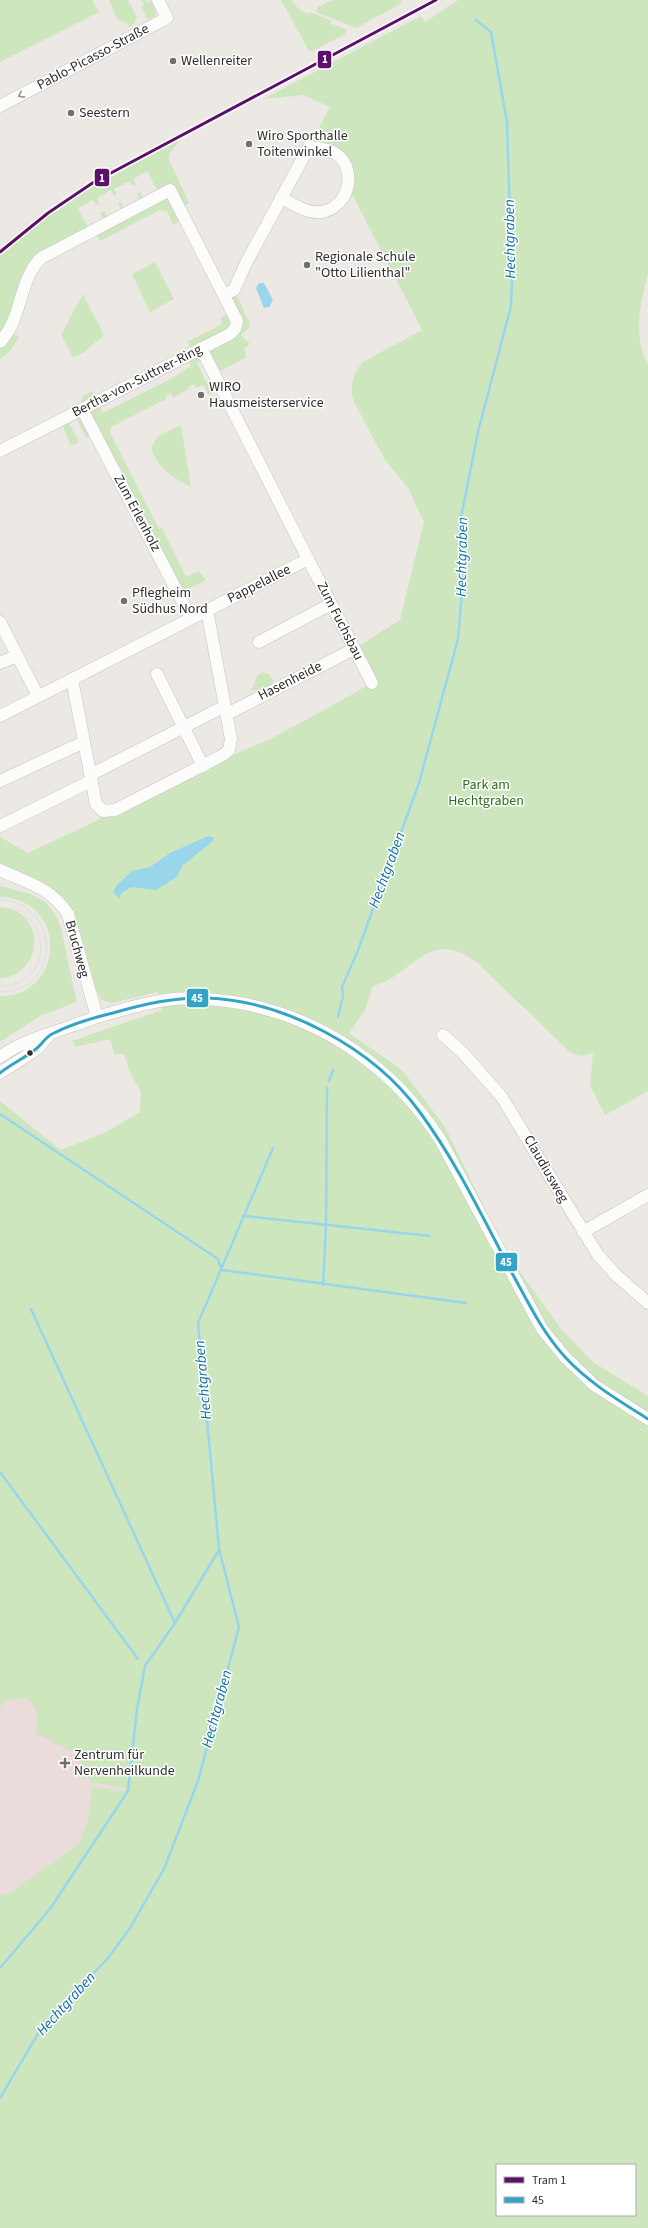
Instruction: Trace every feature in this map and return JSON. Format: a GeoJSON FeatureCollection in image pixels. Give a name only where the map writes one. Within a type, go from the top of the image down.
{"type":"FeatureCollection","features":[{"type":"Feature","properties":{"kind":"street","name":"Pablo-Picasso-Straße"},"geometry":{"type":"LineString","coordinates":[[0,106],[167,18],[158,0]]}},
{"type":"Feature","properties":{"kind":"street"},"geometry":{"type":"LineString","coordinates":[[224,295],[234,290],[246,263],[281,197],[309,147],[331,151],[339,156],[346,165],[348,186],[345,195],[336,206],[321,212],[303,209],[281,197]]}},
{"type":"Feature","properties":{"kind":"street","name":"Bertha-von-Suttner-Ring"},"geometry":{"type":"LineString","coordinates":[[0,342],[9,331],[16,316],[31,271],[41,258],[170,190],[237,321],[235,329],[201,348],[1,449]]}},
{"type":"Feature","properties":{"kind":"street","name":"Pappelallee"},"geometry":{"type":"LineString","coordinates":[[0,716],[308,559],[201,348]]}},
{"type":"Feature","properties":{"kind":"street","name":"Zum Erlenholz"},"geometry":{"type":"LineString","coordinates":[[82,409],[191,618]]}},
{"type":"Feature","properties":{"kind":"street","name":"Zum Fuchsbau"},"geometry":{"type":"LineString","coordinates":[[308,559],[372,682]]}},
{"type":"Feature","properties":{"kind":"street"},"geometry":{"type":"LineString","coordinates":[[259,642],[331,604]]}},
{"type":"Feature","properties":{"kind":"street"},"geometry":{"type":"LineString","coordinates":[[72,679],[98,808],[110,812],[203,766],[229,750],[231,739],[207,610]]}},
{"type":"Feature","properties":{"kind":"street"},"geometry":{"type":"LineString","coordinates":[[0,622],[38,696]]}},
{"type":"Feature","properties":{"kind":"street","name":"Hasenheide"},"geometry":{"type":"LineString","coordinates":[[91,778],[183,728],[226,710],[354,649]]}},
{"type":"Feature","properties":{"kind":"street"},"geometry":{"type":"LineString","coordinates":[[0,663],[17,656]]}},
{"type":"Feature","properties":{"kind":"street"},"geometry":{"type":"LineString","coordinates":[[157,674],[203,766]]}},
{"type":"Feature","properties":{"kind":"street"},"geometry":{"type":"LineString","coordinates":[[0,782],[84,742]]}},
{"type":"Feature","properties":{"kind":"street"},"geometry":{"type":"LineString","coordinates":[[0,826],[91,778]]}},
{"type":"Feature","properties":{"kind":"street","name":"Bruchweg"},"geometry":{"type":"LineString","coordinates":[[0,870],[46,889],[68,914],[97,1017]]}},
{"type":"Feature","properties":{"kind":"street"},"geometry":{"type":"LineString","coordinates":[[0,1058],[32,1039],[49,1035],[97,1017],[165,1000],[194,999],[232,1002],[272,1010],[311,1024],[332,1035],[371,1062],[411,1099],[434,1128],[542,1329],[565,1357],[594,1385],[648,1419]]}},
{"type":"Feature","properties":{"kind":"street"},"geometry":{"type":"LineString","coordinates":[[0,1073],[37,1049],[49,1035]]}},
{"type":"Feature","properties":{"kind":"street","name":"Claudiusweg"},"geometry":{"type":"LineString","coordinates":[[443,1035],[462,1052],[501,1096],[598,1255],[616,1275],[648,1303]]}},
{"type":"Feature","properties":{"kind":"street"},"geometry":{"type":"LineString","coordinates":[[583,1232],[648,1195]]}},
{"type":"Feature","properties":{"kind":"shaded area","name":"Zentrum für Nervenheilkunde"},"geometry":{"type":"Polygon","coordinates":[[[0,1582],[126,1788],[21,1950],[0,1977],[0,1582]]]}},
{"type":"Feature","properties":{"kind":"green space"},"geometry":{"type":"Polygon","coordinates":[[[0,0],[92,0],[99,12],[0,62],[0,0]]]}},
{"type":"Feature","properties":{"kind":"green space"},"geometry":{"type":"Polygon","coordinates":[[[109,0],[128,0],[137,17],[133,25],[129,27],[127,23],[117,19],[109,0]]]}},
{"type":"Feature","properties":{"kind":"green space"},"geometry":{"type":"Polygon","coordinates":[[[142,0],[146,0],[148,3],[153,0],[157,10],[154,17],[150,19],[144,17],[146,16],[141,7],[144,5],[142,0]]]}},
{"type":"Feature","properties":{"kind":"green space"},"geometry":{"type":"Polygon","coordinates":[[[281,0],[292,0],[303,12],[308,14],[311,10],[310,12],[332,21],[330,23],[347,30],[345,34],[312,51],[309,51],[281,0]]]}},
{"type":"Feature","properties":{"kind":"green space"},"geometry":{"type":"Polygon","coordinates":[[[332,0],[401,0],[402,3],[356,28],[316,12],[318,7],[332,0]]]}},
{"type":"Feature","properties":{"kind":"green space","name":"Park am Hechtgraben"},"geometry":{"type":"Polygon","coordinates":[[[458,0],[648,0],[648,273],[639,319],[639,331],[643,353],[648,364],[648,1091],[605,1115],[590,1085],[593,1051],[587,1055],[581,1056],[575,1055],[569,1051],[475,961],[459,952],[445,949],[432,951],[387,981],[373,986],[365,1010],[349,1033],[402,1070],[445,1127],[507,1254],[562,1330],[593,1362],[648,1396],[648,2228],[0,2228],[0,1895],[7,1895],[77,1846],[84,1832],[90,1809],[92,1786],[123,1792],[126,1788],[90,1782],[76,1754],[36,1733],[37,1717],[35,1709],[30,1701],[25,1698],[6,1700],[0,1708],[0,1101],[61,1150],[106,1132],[140,1112],[141,1091],[131,1075],[124,1054],[114,1054],[110,1039],[75,1047],[72,1041],[162,1010],[158,992],[112,1003],[101,1000],[95,986],[73,915],[0,865],[0,837],[28,853],[100,819],[99,814],[104,817],[116,817],[227,760],[237,753],[265,742],[372,683],[354,649],[400,620],[424,522],[408,488],[385,460],[354,402],[352,386],[354,376],[363,362],[422,330],[348,186],[346,165],[309,147],[330,107],[304,95],[263,99],[421,16],[425,22],[458,0]]]}},
{"type":"Feature","properties":{"kind":"green space"},"geometry":{"type":"Polygon","coordinates":[[[178,140],[179,142],[169,154],[169,160],[189,203],[178,207],[184,219],[173,225],[167,211],[160,210],[100,241],[94,230],[41,258],[9,331],[19,337],[11,350],[0,359],[0,252],[41,219],[102,178],[169,141],[171,143],[178,140]],[[147,171],[133,179],[136,184],[133,186],[130,181],[114,189],[117,194],[114,196],[111,190],[97,198],[99,204],[96,205],[93,200],[78,208],[88,227],[103,219],[100,213],[104,211],[107,217],[121,209],[118,204],[121,202],[124,208],[140,200],[137,194],[140,192],[143,198],[157,190],[147,171]]]}},
{"type":"Feature","properties":{"kind":"green space"},"geometry":{"type":"Polygon","coordinates":[[[155,262],[174,299],[150,312],[132,274],[155,262]]]}},
{"type":"Feature","properties":{"kind":"green space"},"geometry":{"type":"Polygon","coordinates":[[[234,290],[250,324],[249,328],[241,335],[250,344],[244,349],[247,357],[214,374],[206,359],[197,363],[213,395],[208,394],[203,385],[196,388],[194,384],[188,387],[189,389],[173,398],[171,393],[165,396],[166,399],[111,427],[110,433],[159,529],[162,528],[186,577],[199,571],[206,580],[179,594],[95,434],[86,438],[77,419],[81,417],[90,420],[81,403],[82,396],[92,391],[103,413],[174,377],[191,366],[187,356],[193,352],[187,342],[222,324],[221,318],[232,312],[224,295],[234,290]]]}},
{"type":"Feature","properties":{"kind":"green space"},"geometry":{"type":"Polygon","coordinates":[[[83,294],[104,335],[83,353],[73,358],[61,335],[83,294]]]}},
{"type":"Feature","properties":{"kind":"green space"},"geometry":{"type":"Polygon","coordinates":[[[69,423],[79,442],[71,446],[63,426],[69,423]]]}},
{"type":"Feature","properties":{"kind":"green space"},"geometry":{"type":"Polygon","coordinates":[[[181,425],[191,487],[166,472],[158,462],[151,448],[157,437],[181,425]]]}},
{"type":"Feature","properties":{"kind":"green space"},"geometry":{"type":"Polygon","coordinates":[[[263,672],[268,674],[274,681],[265,691],[251,690],[258,675],[263,672]]]}},
{"type":"Feature","properties":{"kind":"green space"},"geometry":{"type":"Polygon","coordinates":[[[0,886],[31,894],[45,902],[55,913],[61,928],[76,1002],[40,1016],[0,1042],[0,996],[21,992],[36,982],[46,966],[50,948],[48,930],[39,914],[23,902],[0,897],[0,886]]]}},
{"type":"Feature","properties":{"kind":"green space"},"geometry":{"type":"Polygon","coordinates":[[[0,907],[16,911],[23,916],[30,925],[34,935],[34,945],[32,955],[27,964],[20,971],[11,976],[0,979],[0,907]]]}},
{"type":"Feature","properties":{"kind":"water"},"geometry":{"type":"Polygon","coordinates":[[[259,283],[264,283],[273,300],[269,307],[264,308],[256,288],[259,283]]]}},
{"type":"Feature","properties":{"kind":"water"},"geometry":{"type":"Polygon","coordinates":[[[208,836],[214,838],[212,842],[183,865],[177,877],[156,890],[132,887],[121,893],[119,899],[113,892],[117,885],[132,871],[150,867],[170,853],[208,836]]]}},
{"type":"Feature","properties":{"kind":"waterway","name":"Hechtgraben"},"geometry":{"type":"LineString","coordinates":[[338,1017],[343,996],[342,987],[357,953],[419,783],[458,639],[463,581],[459,528],[478,432],[511,306],[512,282],[507,122],[491,32],[476,20]]}},
{"type":"Feature","properties":{"kind":"waterway","name":"Hechtgraben"},"geometry":{"type":"LineString","coordinates":[[329,1081],[333,1070]]}},
{"type":"Feature","properties":{"kind":"waterway","name":"Hechtgraben"},"geometry":{"type":"LineString","coordinates":[[323,1285],[326,1226],[327,1088]]}},
{"type":"Feature","properties":{"kind":"waterway"},"geometry":{"type":"LineString","coordinates":[[0,1114],[218,1259],[221,1269]]}},
{"type":"Feature","properties":{"kind":"waterway","name":"Hechtgraben"},"geometry":{"type":"LineString","coordinates":[[0,2098],[39,2032],[108,1958],[130,1928],[164,1869],[198,1781],[239,1627],[219,1549],[198,1323],[273,1148]]}},
{"type":"Feature","properties":{"kind":"waterway"},"geometry":{"type":"LineString","coordinates":[[245,1216],[430,1236]]}},
{"type":"Feature","properties":{"kind":"waterway"},"geometry":{"type":"LineString","coordinates":[[222,1270],[466,1303]]}},
{"type":"Feature","properties":{"kind":"waterway"},"geometry":{"type":"LineString","coordinates":[[31,1309],[175,1623]]}},
{"type":"Feature","properties":{"kind":"waterway"},"geometry":{"type":"LineString","coordinates":[[0,1472],[138,1659]]}},
{"type":"Feature","properties":{"kind":"waterway"},"geometry":{"type":"LineString","coordinates":[[0,1968],[50,1909],[128,1791],[137,1709],[145,1666],[175,1623],[219,1550]]}},
{"type":"Feature","properties":{"kind":"tram line","name":"1"},"geometry":{"type":"LineString","coordinates":[[0,252],[48,213],[94,182],[436,0]]}},
{"type":"Feature","properties":{"kind":"tram line"},"geometry":{"type":"LineString","coordinates":[[0,899],[21,905],[36,917],[44,932],[46,949],[43,965],[34,979],[19,989],[0,992]]}},
{"type":"Feature","properties":{"kind":"tram line"},"geometry":{"type":"LineString","coordinates":[[0,986],[15,984],[27,977],[35,968],[40,956],[40,943],[37,930],[29,918],[16,908]]}},
{"type":"Feature","properties":{"kind":"transit line","name":"45"},"geometry":{"type":"LineString","coordinates":[[0,1073],[32,1052],[45,1039],[59,1030],[89,1019],[148,1004],[171,1000],[207,998],[237,1001],[267,1008],[296,1018],[325,1032],[352,1048],[377,1067],[400,1088],[419,1111],[457,1170],[542,1327],[565,1357],[594,1383],[648,1419]]}},
{"type":"Feature","properties":{"kind":"place","name":"Wellenreiter"},"geometry":{"type":"Point","coordinates":[173,61]}},
{"type":"Feature","properties":{"kind":"place","name":"Seestern"},"geometry":{"type":"Point","coordinates":[71,113]}},
{"type":"Feature","properties":{"kind":"place","name":"Wiro Sporthalle Toitenwinkel"},"geometry":{"type":"Point","coordinates":[249,144]}},
{"type":"Feature","properties":{"kind":"place","name":"Regionale Schule \"Otto Lilienthal\""},"geometry":{"type":"Point","coordinates":[307,265]}},
{"type":"Feature","properties":{"kind":"place","name":"WIRO Hausmeisterservice"},"geometry":{"type":"Point","coordinates":[201,395]}},
{"type":"Feature","properties":{"kind":"place","name":"Pflegheim Südhus Nord"},"geometry":{"type":"Point","coordinates":[124,601]}},
{"type":"Feature","properties":{"kind":"place","name":"Zentrum für Nervenheilkunde"},"geometry":{"type":"Point","coordinates":[65,1763]}}]}
